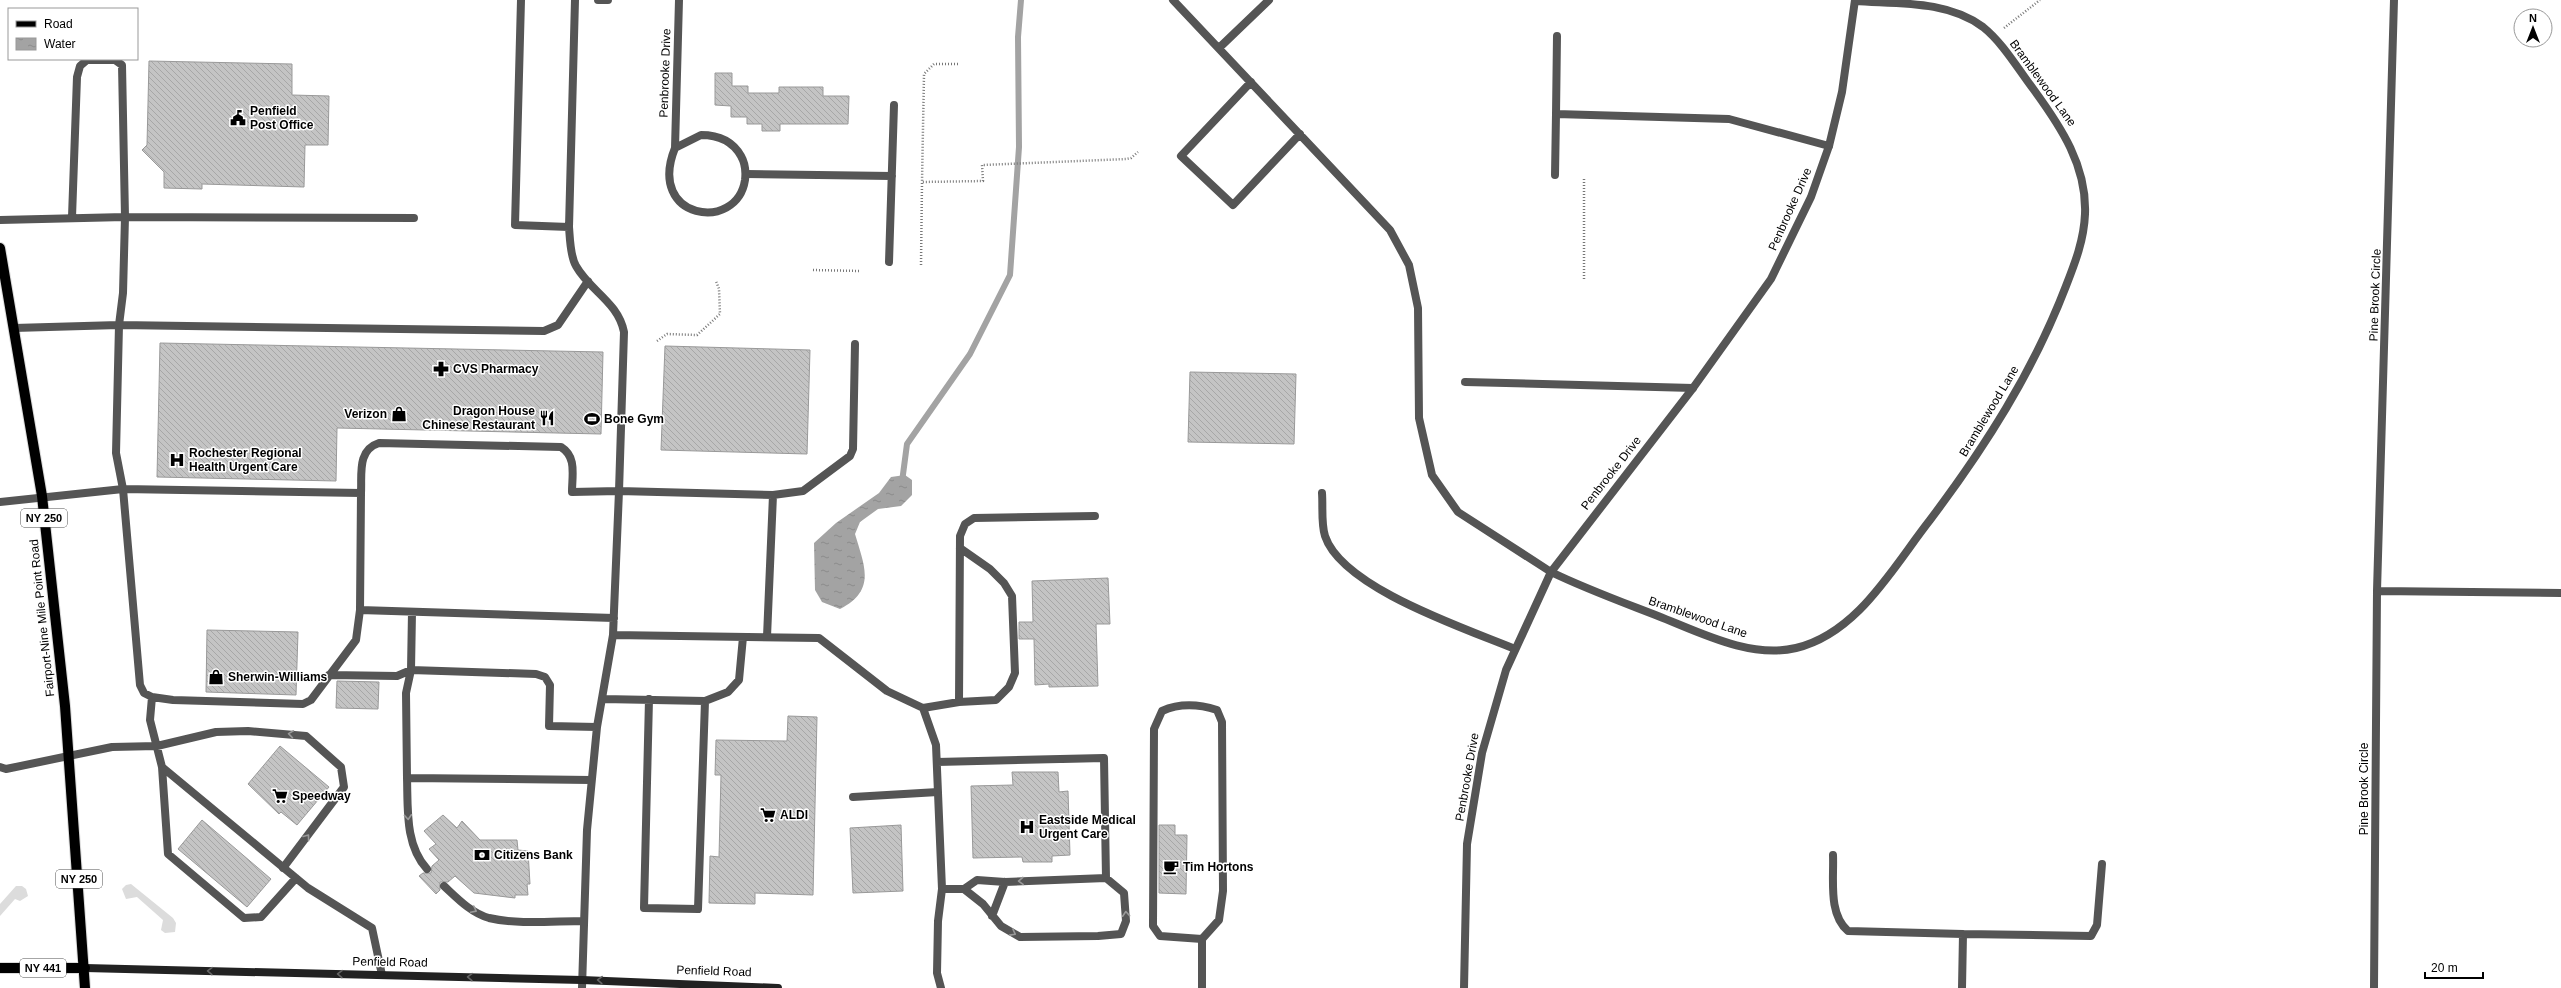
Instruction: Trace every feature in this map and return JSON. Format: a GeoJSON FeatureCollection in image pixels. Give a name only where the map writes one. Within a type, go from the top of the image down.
{"type":"FeatureCollection","features":[{"type":"Feature","properties":{"kind":"main road","name":"Fairport-Nine Mile Point Road"},"geometry":{"type":"LineString","coordinates":[[0,248],[42,496],[69,758],[85,968],[85,988]]}},
{"type":"Feature","properties":{"kind":"main road","name":"Penfield Road"},"geometry":{"type":"LineString","coordinates":[[0,968],[85,968],[382,975],[582,984],[778,988]]}},
{"type":"Feature","properties":{"kind":"street"},"geometry":{"type":"LineString","coordinates":[[521,0],[515,225],[569,227]]}},
{"type":"Feature","properties":{"kind":"street"},"geometry":{"type":"LineString","coordinates":[[575,0],[569,227],[575,265],[588,281],[612,305],[621,319],[624,332],[613,635],[597,727],[590,780],[582,984]]}},
{"type":"Feature","properties":{"kind":"street"},"geometry":{"type":"LineString","coordinates":[[598,0],[608,0]]}},
{"type":"Feature","properties":{"kind":"street","name":"Penbrooke Drive"},"geometry":{"type":"LineString","coordinates":[[679,0],[675,148],[667,170],[668,183],[673,195],[682,204],[693,211],[705,213],[718,212],[729,206],[738,197],[744,186],[746,174]]}},
{"type":"Feature","properties":{"kind":"street","name":"Bramblewood Lane"},"geometry":{"type":"LineString","coordinates":[[1173,0],[1390,230],[1409,265],[1418,308],[1419,418],[1432,475],[1458,512],[1552,572],[1580,586],[1736,645],[1764,650],[1792,649],[1817,642],[1846,623],[1869,600],[1970,467],[2008,406],[2035,358],[2060,302],[2082,238],[2085,214],[2083,188],[2076,160],[2066,135],[1985,28],[1966,17],[1946,9],[1855,1]]}},
{"type":"Feature","properties":{"kind":"street"},"geometry":{"type":"LineString","coordinates":[[1219,48],[1269,0]]}},
{"type":"Feature","properties":{"kind":"street","name":"Pine Brook Circle"},"geometry":{"type":"LineString","coordinates":[[2374,988],[2377,591],[2394,0]]}},
{"type":"Feature","properties":{"kind":"street","name":"Penbrooke Drive"},"geometry":{"type":"LineString","coordinates":[[1464,988],[1467,844],[1482,753],[1493,712],[1515,649],[1552,572],[1693,388],[1771,279],[1811,197],[1829,146],[1842,92],[1855,1]]}},
{"type":"Feature","properties":{"kind":"street"},"geometry":{"type":"LineString","coordinates":[[1555,175],[1557,36]]}},
{"type":"Feature","properties":{"kind":"street"},"geometry":{"type":"LineString","coordinates":[[72,217],[77,77],[80,66],[87,60],[115,60],[122,65],[125,217],[123,293],[119,324],[116,453],[123,489],[140,685],[144,693],[152,697],[173,700],[303,704],[311,700],[356,640],[360,610],[361,493],[364,452],[370,446],[379,443],[561,447],[568,452],[572,460],[572,492],[619,491],[773,495],[803,491],[850,456],[853,449],[855,344]]}},
{"type":"Feature","properties":{"kind":"street"},"geometry":{"type":"LineString","coordinates":[[1251,82],[1181,156],[1233,205],[1300,134]]}},
{"type":"Feature","properties":{"kind":"street"},"geometry":{"type":"LineString","coordinates":[[889,262],[894,105]]}},
{"type":"Feature","properties":{"kind":"street"},"geometry":{"type":"LineString","coordinates":[[1556,114],[1729,119],[1829,146]]}},
{"type":"Feature","properties":{"kind":"street"},"geometry":{"type":"LineString","coordinates":[[675,148],[701,135],[714,135],[727,140],[737,148],[744,160],[746,174],[892,176]]}},
{"type":"Feature","properties":{"kind":"street"},"geometry":{"type":"LineString","coordinates":[[0,220],[72,217],[414,218]]}},
{"type":"Feature","properties":{"kind":"street"},"geometry":{"type":"LineString","coordinates":[[14,328],[119,324],[544,331],[558,325],[588,281]]}},
{"type":"Feature","properties":{"kind":"street"},"geometry":{"type":"LineString","coordinates":[[1466,382],[1693,388]]}},
{"type":"Feature","properties":{"kind":"street"},"geometry":{"type":"LineString","coordinates":[[0,502],[42,496],[123,489],[361,493]]}},
{"type":"Feature","properties":{"kind":"street"},"geometry":{"type":"LineString","coordinates":[[1322,493],[1325,536],[1342,561],[1366,581],[1408,605],[1515,649]]}},
{"type":"Feature","properties":{"kind":"street"},"geometry":{"type":"LineString","coordinates":[[767,637],[773,495]]}},
{"type":"Feature","properties":{"kind":"street"},"geometry":{"type":"LineString","coordinates":[[959,702],[960,536],[964,524],[974,518],[1095,516]]}},
{"type":"Feature","properties":{"kind":"street"},"geometry":{"type":"LineString","coordinates":[[613,635],[819,638],[887,691],[923,708],[959,702],[996,700],[1009,687],[1015,673],[1012,596],[1004,582],[990,569],[960,548]]}},
{"type":"Feature","properties":{"kind":"street"},"geometry":{"type":"LineString","coordinates":[[2377,591],[2561,593]]}},
{"type":"Feature","properties":{"kind":"street"},"geometry":{"type":"LineString","coordinates":[[360,610],[614,618]]}},
{"type":"Feature","properties":{"kind":"street"},"geometry":{"type":"LineString","coordinates":[[412,612],[411,670],[406,693],[408,818],[412,843],[428,869]]}},
{"type":"Feature","properties":{"kind":"street"},"geometry":{"type":"LineString","coordinates":[[602,699],[705,701],[728,692],[739,680],[744,637]]}},
{"type":"Feature","properties":{"kind":"street"},"geometry":{"type":"LineString","coordinates":[[329,675],[397,676],[411,670],[536,674],[545,677],[550,685],[549,726],[597,727]]}},
{"type":"Feature","properties":{"kind":"street"},"geometry":{"type":"LineString","coordinates":[[152,697],[150,720],[162,767],[168,854],[244,918],[261,917],[296,878]]}},
{"type":"Feature","properties":{"kind":"street"},"geometry":{"type":"LineString","coordinates":[[649,699],[644,908],[698,909],[705,701]]}},
{"type":"Feature","properties":{"kind":"street"},"geometry":{"type":"LineString","coordinates":[[1202,939],[1160,936],[1153,926],[1154,729],[1162,711],[1174,706],[1205,706],[1217,710],[1222,722],[1222,891],[1218,920],[1202,939],[1202,988]]}},
{"type":"Feature","properties":{"kind":"street"},"geometry":{"type":"LineString","coordinates":[[923,708],[936,745],[942,889],[938,921],[937,973],[941,988]]}},
{"type":"Feature","properties":{"kind":"street"},"geometry":{"type":"LineString","coordinates":[[0,767],[6,769],[69,758],[112,747],[157,746],[216,732],[280,732],[306,736],[341,767],[344,787],[283,868]]}},
{"type":"Feature","properties":{"kind":"street"},"geometry":{"type":"LineString","coordinates":[[937,762],[1104,758],[1106,878]]}},
{"type":"Feature","properties":{"kind":"street"},"geometry":{"type":"LineString","coordinates":[[162,767],[296,878],[372,928],[382,975]]}},
{"type":"Feature","properties":{"kind":"street"},"geometry":{"type":"LineString","coordinates":[[407,778],[590,780]]}},
{"type":"Feature","properties":{"kind":"street"},"geometry":{"type":"LineString","coordinates":[[853,796],[938,792]]}},
{"type":"Feature","properties":{"kind":"street"},"geometry":{"type":"LineString","coordinates":[[1833,855],[1836,914],[1840,924],[1848,931],[2091,936],[2097,925],[2102,864]]}},
{"type":"Feature","properties":{"kind":"street"},"geometry":{"type":"LineString","coordinates":[[942,889],[964,889],[977,880],[1005,882],[1106,878],[1124,893],[1126,921],[1121,934],[1098,936],[1020,937],[1001,926],[983,904],[964,889]]}},
{"type":"Feature","properties":{"kind":"street"},"geometry":{"type":"LineString","coordinates":[[992,916],[1005,882]]}},
{"type":"Feature","properties":{"kind":"street"},"geometry":{"type":"LineString","coordinates":[[444,886],[466,906],[488,918],[522,921],[584,921]]}},
{"type":"Feature","properties":{"kind":"street"},"geometry":{"type":"LineString","coordinates":[[1962,988],[1963,934]]}},
{"type":"Feature","properties":{"kind":"path"},"geometry":{"type":"LineString","coordinates":[[1993,38],[2040,0]]}},
{"type":"Feature","properties":{"kind":"path"},"geometry":{"type":"LineString","coordinates":[[921,265],[924,74],[934,64],[958,64]]}},
{"type":"Feature","properties":{"kind":"path"},"geometry":{"type":"LineString","coordinates":[[922,182],[983,181],[982,165],[1126,159],[1131,158],[1138,152]]}},
{"type":"Feature","properties":{"kind":"path"},"geometry":{"type":"LineString","coordinates":[[1584,179],[1584,279]]}},
{"type":"Feature","properties":{"kind":"path"},"geometry":{"type":"LineString","coordinates":[[813,270],[860,271]]}},
{"type":"Feature","properties":{"kind":"path"},"geometry":{"type":"LineString","coordinates":[[656,341],[667,334],[697,335],[720,314],[719,289],[716,281]]}},
{"type":"Feature","properties":{"kind":"shaded area"},"geometry":{"type":"Polygon","coordinates":[[[131,884],[173,918],[176,923],[175,932],[165,933],[161,930],[163,920],[137,897],[126,899],[122,889],[126,885],[131,884]]]}},
{"type":"Feature","properties":{"kind":"shaded area"},"geometry":{"type":"Polygon","coordinates":[[[16,886],[22,886],[26,889],[28,896],[20,901],[15,899],[0,916],[0,904],[16,886]]]}},
{"type":"Feature","properties":{"kind":"water"},"geometry":{"type":"Polygon","coordinates":[[[905,475],[912,480],[912,495],[901,506],[878,509],[860,522],[855,534],[862,556],[865,576],[859,594],[852,602],[840,609],[822,602],[815,590],[814,543],[836,523],[879,493],[891,477],[905,475]]]}},
{"type":"Feature","properties":{"kind":"building","name":"Penfield Post Office"},"geometry":{"type":"Polygon","coordinates":[[[149,61],[292,64],[292,95],[329,96],[328,145],[305,145],[304,187],[202,184],[202,189],[164,188],[164,172],[142,150],[147,145],[149,61]]]}},
{"type":"Feature","properties":{"kind":"building"},"geometry":{"type":"Polygon","coordinates":[[[715,73],[732,73],[732,86],[748,86],[748,93],[779,93],[779,87],[823,87],[823,96],[849,96],[848,124],[780,124],[780,131],[762,131],[762,124],[747,124],[747,117],[731,117],[731,106],[715,105],[715,73]]]}},
{"type":"Feature","properties":{"kind":"building"},"geometry":{"type":"Polygon","coordinates":[[[160,343],[603,352],[601,434],[337,428],[336,481],[157,477],[160,343]]]}},
{"type":"Feature","properties":{"kind":"building"},"geometry":{"type":"Polygon","coordinates":[[[665,346],[810,350],[807,454],[661,450],[665,346]]]}},
{"type":"Feature","properties":{"kind":"building"},"geometry":{"type":"Polygon","coordinates":[[[1190,372],[1296,374],[1294,444],[1188,442],[1190,372]]]}},
{"type":"Feature","properties":{"kind":"building"},"geometry":{"type":"Polygon","coordinates":[[[1108,578],[1110,624],[1096,624],[1098,686],[1049,687],[1049,684],[1035,685],[1034,639],[1019,639],[1019,622],[1033,622],[1032,581],[1108,578]]]}},
{"type":"Feature","properties":{"kind":"building"},"geometry":{"type":"Polygon","coordinates":[[[207,630],[298,632],[296,695],[206,692],[207,630]]]}},
{"type":"Feature","properties":{"kind":"building"},"geometry":{"type":"Polygon","coordinates":[[[337,681],[379,682],[378,709],[336,708],[337,681]]]}},
{"type":"Feature","properties":{"kind":"building","name":"ALDI"},"geometry":{"type":"Polygon","coordinates":[[[788,716],[817,717],[813,895],[755,893],[755,904],[709,903],[710,856],[719,857],[721,775],[715,775],[716,740],[787,741],[788,716]]]}},
{"type":"Feature","properties":{"kind":"building"},"geometry":{"type":"Polygon","coordinates":[[[280,746],[329,787],[297,825],[281,812],[279,814],[248,784],[280,746]]]}},
{"type":"Feature","properties":{"kind":"building"},"geometry":{"type":"Polygon","coordinates":[[[1012,772],[1058,772],[1059,792],[1068,791],[1070,855],[1052,856],[1052,862],[1023,862],[1022,857],[973,858],[971,786],[1013,785],[1012,772]]]}},
{"type":"Feature","properties":{"kind":"building","name":"Citizens Bank"},"geometry":{"type":"Polygon","coordinates":[[[443,815],[457,828],[462,821],[480,840],[517,840],[518,850],[528,851],[530,884],[527,884],[528,895],[515,895],[515,898],[474,893],[455,876],[448,882],[440,882],[440,890],[436,894],[419,876],[423,873],[431,873],[432,866],[439,860],[429,849],[436,844],[424,831],[443,815]]]}},
{"type":"Feature","properties":{"kind":"building"},"geometry":{"type":"Polygon","coordinates":[[[202,820],[271,879],[247,907],[178,849],[202,820]]]}},
{"type":"Feature","properties":{"kind":"building"},"geometry":{"type":"Polygon","coordinates":[[[901,825],[903,891],[853,893],[850,828],[901,825]]]}},
{"type":"Feature","properties":{"kind":"building"},"geometry":{"type":"Polygon","coordinates":[[[1159,825],[1175,825],[1175,835],[1187,835],[1186,894],[1159,893],[1159,825]]]}},
{"type":"Feature","properties":{"kind":"waterway"},"geometry":{"type":"LineString","coordinates":[[902,482],[907,444],[970,354],[1010,275],[1019,147],[1018,37],[1021,0]]}},
{"type":"Feature","properties":{"kind":"place","name":"Penfield Post Office"},"geometry":{"type":"Point","coordinates":[238,118]}},
{"type":"Feature","properties":{"kind":"place","name":"CVS Pharmacy"},"geometry":{"type":"Point","coordinates":[441,369]}},
{"type":"Feature","properties":{"kind":"place","name":"Verizon"},"geometry":{"type":"Point","coordinates":[399,414]}},
{"type":"Feature","properties":{"kind":"place","name":"Dragon House Chinese Restaurant"},"geometry":{"type":"Point","coordinates":[547,418]}},
{"type":"Feature","properties":{"kind":"place","name":"Bone Gym"},"geometry":{"type":"Point","coordinates":[592,419]}},
{"type":"Feature","properties":{"kind":"place","name":"Rochester Regional Health Urgent Care"},"geometry":{"type":"Point","coordinates":[177,460]}},
{"type":"Feature","properties":{"kind":"place","name":"Sherwin-Williams"},"geometry":{"type":"Point","coordinates":[216,677]}},
{"type":"Feature","properties":{"kind":"place","name":"Speedway"},"geometry":{"type":"Point","coordinates":[280,796]}},
{"type":"Feature","properties":{"kind":"place","name":"ALDI"},"geometry":{"type":"Point","coordinates":[768,815]}},
{"type":"Feature","properties":{"kind":"place","name":"Eastside Medical Urgent Care"},"geometry":{"type":"Point","coordinates":[1027,827]}},
{"type":"Feature","properties":{"kind":"place","name":"Citizens Bank"},"geometry":{"type":"Point","coordinates":[482,855]}},
{"type":"Feature","properties":{"kind":"place","name":"Tim Hortons"},"geometry":{"type":"Point","coordinates":[1171,867]}}]}
